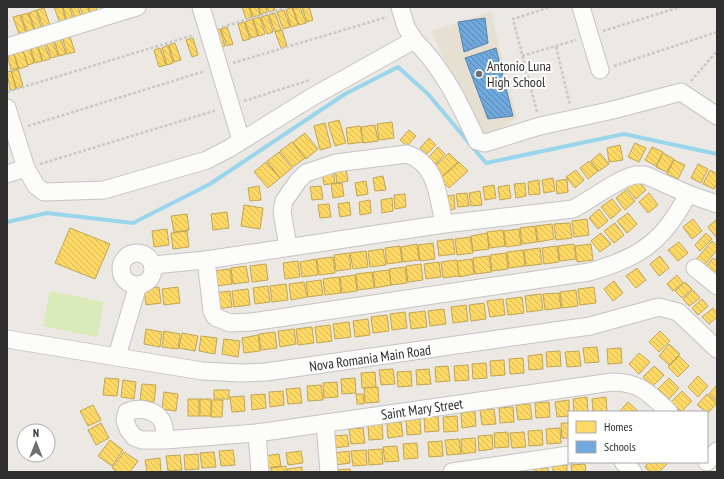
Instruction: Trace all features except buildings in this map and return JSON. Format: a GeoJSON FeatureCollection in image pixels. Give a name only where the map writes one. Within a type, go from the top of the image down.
{"type":"FeatureCollection","features":[{"type":"Feature","properties":{"kind":"street"},"geometry":{"type":"LineString","coordinates":[[7,47],[138,7]]}},
{"type":"Feature","properties":{"kind":"street"},"geometry":{"type":"LineString","coordinates":[[201,7],[241,140]]}},
{"type":"Feature","properties":{"kind":"street"},"geometry":{"type":"LineString","coordinates":[[400,7],[406,27],[414,40],[430,55],[445,78],[477,141],[485,143],[540,126],[681,92],[717,116]]}},
{"type":"Feature","properties":{"kind":"street"},"geometry":{"type":"LineString","coordinates":[[581,7],[600,70]]}},
{"type":"Feature","properties":{"kind":"street"},"geometry":{"type":"LineString","coordinates":[[7,108],[26,168],[36,186],[44,192],[104,190],[207,160],[312,97],[414,40]]}},
{"type":"Feature","properties":{"kind":"street"},"geometry":{"type":"LineString","coordinates":[[288,248],[282,211],[284,201],[298,181],[306,173],[336,163],[407,154],[418,157],[425,163],[436,185],[444,224]]}},
{"type":"Feature","properties":{"kind":"street"},"geometry":{"type":"LineString","coordinates":[[7,174],[26,168]]}},
{"type":"Feature","properties":{"kind":"street"},"geometry":{"type":"LineString","coordinates":[[153,265],[206,260],[444,224],[573,209],[589,201],[627,177],[634,175],[645,175],[688,194],[717,204]]}},
{"type":"Feature","properties":{"kind":"street"},"geometry":{"type":"LineString","coordinates":[[206,260],[212,311],[215,317],[230,323],[251,322],[589,272],[615,265],[640,254],[669,227],[688,194]]}},
{"type":"Feature","properties":{"kind":"street"},"geometry":{"type":"LineString","coordinates":[[117,356],[138,286],[148,281],[152,276],[153,265],[147,256],[135,253],[125,258],[121,268],[122,274],[128,282],[138,286]]}},
{"type":"Feature","properties":{"kind":"street"},"geometry":{"type":"LineString","coordinates":[[696,268],[717,286]]}},
{"type":"Feature","properties":{"kind":"street","name":"Nova Romania Main Road"},"geometry":{"type":"LineString","coordinates":[[7,339],[202,371],[241,373],[266,372],[590,326],[659,307],[678,312],[717,349]]}},
{"type":"Feature","properties":{"kind":"street","name":"Saint Mary Street"},"geometry":{"type":"LineString","coordinates":[[165,440],[257,433],[612,382],[625,382],[641,388],[668,411]]}},
{"type":"Feature","properties":{"kind":"street"},"geometry":{"type":"LineString","coordinates":[[325,423],[329,472]]}},
{"type":"Feature","properties":{"kind":"street"},"geometry":{"type":"LineString","coordinates":[[257,433],[260,472]]}},
{"type":"Feature","properties":{"kind":"street"},"geometry":{"type":"LineString","coordinates":[[452,472],[568,455]]}},
{"type":"Feature","properties":{"kind":"street"},"geometry":{"type":"LineString","coordinates":[[624,463],[633,472]]}},
{"type":"Feature","properties":{"kind":"street"},"geometry":{"type":"LineString","coordinates":[[697,472],[705,463]]}},
{"type":"Feature","properties":{"kind":"path"},"geometry":{"type":"LineString","coordinates":[[7,92],[288,7]]}},
{"type":"Feature","properties":{"kind":"path"},"geometry":{"type":"LineString","coordinates":[[540,126],[513,19],[550,7]]}},
{"type":"Feature","properties":{"kind":"path"},"geometry":{"type":"LineString","coordinates":[[522,56],[556,47],[680,7]]}},
{"type":"Feature","properties":{"kind":"path"},"geometry":{"type":"LineString","coordinates":[[600,70],[717,32]]}},
{"type":"Feature","properties":{"kind":"path"},"geometry":{"type":"LineString","coordinates":[[556,47],[574,119]]}},
{"type":"Feature","properties":{"kind":"path"},"geometry":{"type":"LineString","coordinates":[[681,92],[717,51]]}},
{"type":"Feature","properties":{"kind":"path"},"geometry":{"type":"LineString","coordinates":[[26,168],[232,106],[293,84],[315,78]]}},
{"type":"Feature","properties":{"kind":"shaded area","name":"Antonio Luna High School"},"geometry":{"type":"Polygon","coordinates":[[[491,12],[517,118],[481,140],[431,31],[491,12]]]}},
{"type":"Feature","properties":{"kind":"green space"},"geometry":{"type":"Polygon","coordinates":[[[50,291],[104,302],[97,337],[43,326],[50,291]]]}},
{"type":"Feature","properties":{"kind":"waterway"},"geometry":{"type":"LineString","coordinates":[[7,222],[47,213],[133,223],[210,184],[345,94],[398,67],[428,94],[486,163],[624,134],[717,154]]}},
{"type":"Feature","properties":{"kind":"place","name":"Antonio Luna High School"},"geometry":{"type":"Point","coordinates":[479,74]}}]}
